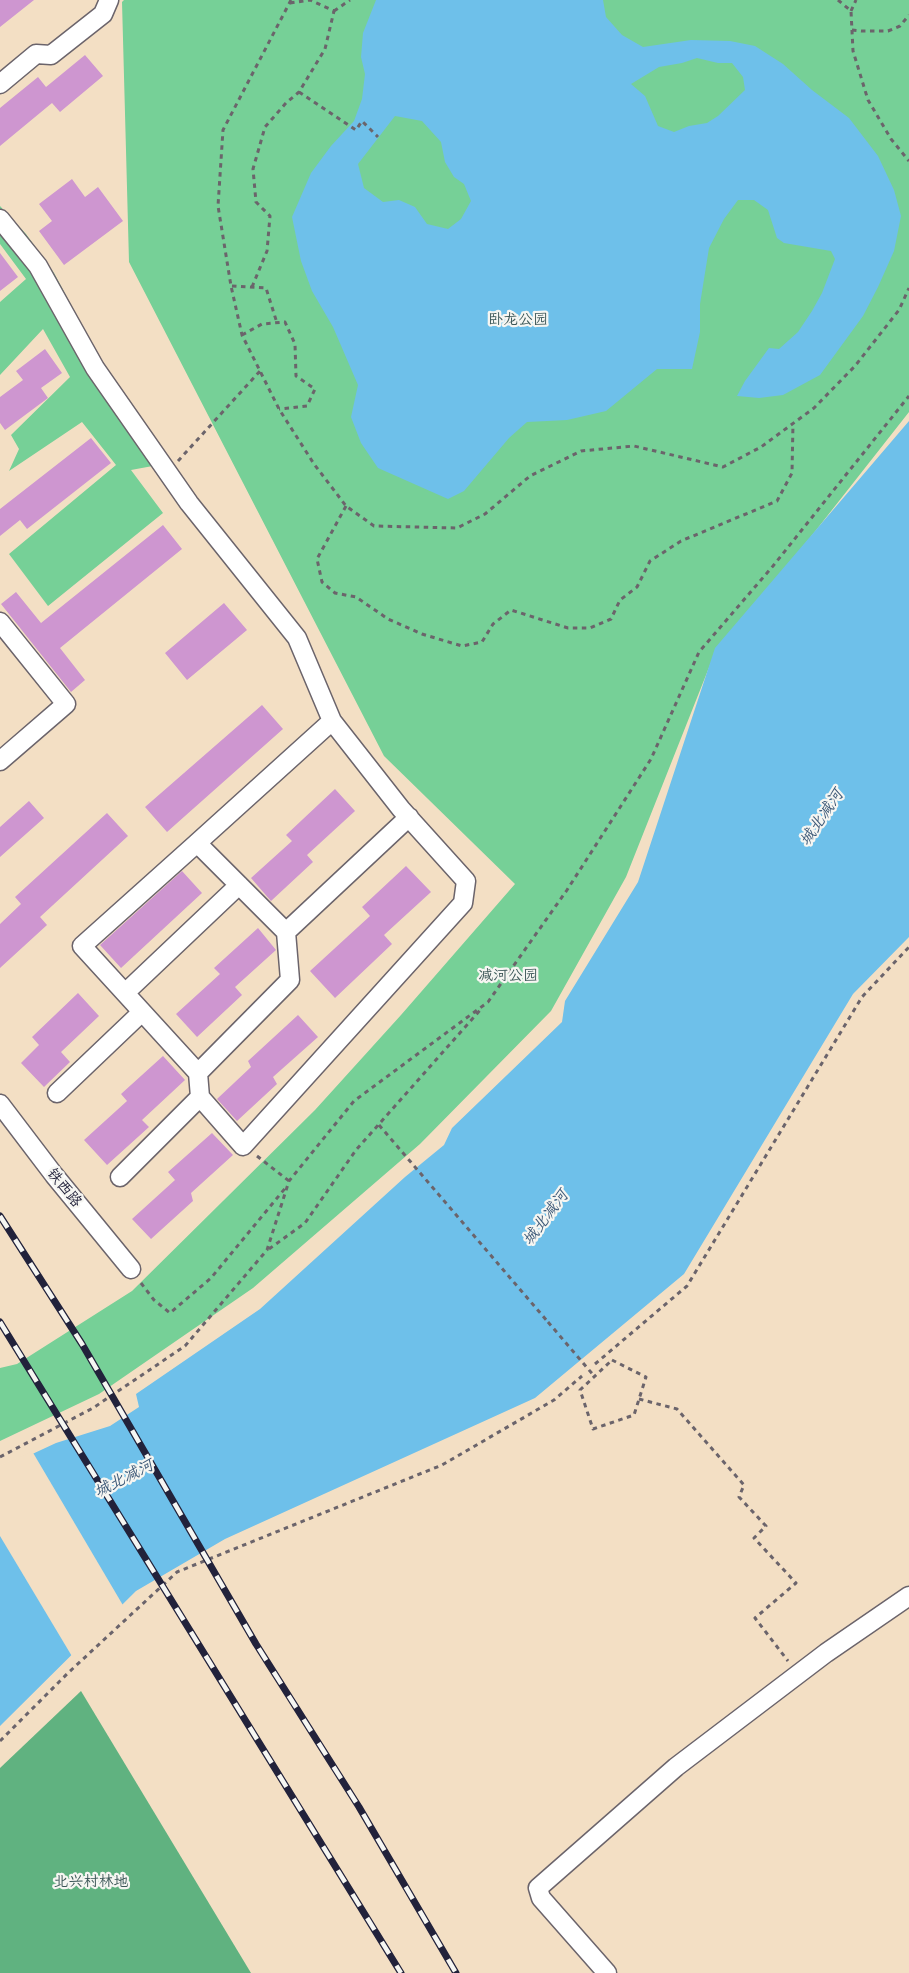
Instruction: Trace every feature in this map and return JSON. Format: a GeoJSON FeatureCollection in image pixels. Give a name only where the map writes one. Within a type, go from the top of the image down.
{"type":"FeatureCollection","features":[{"type":"Feature","properties":{"kind":"street"},"geometry":{"type":"LineString","coordinates":[[0,84],[36,54],[51,56],[103,14],[109,0]]}},
{"type":"Feature","properties":{"kind":"street"},"geometry":{"type":"LineString","coordinates":[[0,219],[38,266],[95,368],[196,512],[297,638],[332,721],[409,818],[466,881],[463,903],[243,1146],[200,1096],[198,1073],[82,946],[332,721]]}},
{"type":"Feature","properties":{"kind":"street"},"geometry":{"type":"LineString","coordinates":[[0,622],[66,704],[0,761]]}},
{"type":"Feature","properties":{"kind":"street"},"geometry":{"type":"LineString","coordinates":[[286,932],[409,818]]}},
{"type":"Feature","properties":{"kind":"street"},"geometry":{"type":"LineString","coordinates":[[196,843],[286,932],[290,980],[198,1073]]}},
{"type":"Feature","properties":{"kind":"street"},"geometry":{"type":"LineString","coordinates":[[125,993],[239,885]]}},
{"type":"Feature","properties":{"kind":"street"},"geometry":{"type":"LineString","coordinates":[[57,1093],[142,1012]]}},
{"type":"Feature","properties":{"kind":"street"},"geometry":{"type":"LineString","coordinates":[[120,1177],[200,1096]]}},
{"type":"Feature","properties":{"kind":"street","name":"铁西路"},"geometry":{"type":"LineString","coordinates":[[0,1104],[54,1175],[131,1269]]}},
{"type":"Feature","properties":{"kind":"street"},"geometry":{"type":"LineString","coordinates":[[607,1973],[541,1898],[538,1888],[676,1767],[798,1674],[909,1596]]}},
{"type":"Feature","properties":{"kind":"path"},"geometry":{"type":"LineString","coordinates":[[334,11],[310,0],[290,1],[223,130],[218,206],[231,286],[242,335],[279,410],[314,464],[346,506],[374,525],[458,528],[485,514],[530,476],[581,451],[634,446],[723,467],[760,447],[814,408],[855,366],[899,310],[909,288]]}},
{"type":"Feature","properties":{"kind":"path"},"geometry":{"type":"LineString","coordinates":[[252,288],[267,251],[270,216],[256,202],[253,169],[265,127],[299,92],[325,49],[334,11],[350,0]]}},
{"type":"Feature","properties":{"kind":"path"},"geometry":{"type":"LineString","coordinates":[[838,0],[851,11]]}},
{"type":"Feature","properties":{"kind":"path"},"geometry":{"type":"LineString","coordinates":[[856,0],[851,11],[853,51],[868,100],[891,139],[909,161]]}},
{"type":"Feature","properties":{"kind":"path"},"geometry":{"type":"LineString","coordinates":[[852,30],[888,31],[900,26],[909,15]]}},
{"type":"Feature","properties":{"kind":"path"},"geometry":{"type":"LineString","coordinates":[[299,92],[356,130],[362,121],[378,137]]}},
{"type":"Feature","properties":{"kind":"path"},"geometry":{"type":"LineString","coordinates":[[231,286],[266,288],[277,323]]}},
{"type":"Feature","properties":{"kind":"path"},"geometry":{"type":"LineString","coordinates":[[242,335],[262,324],[285,322],[295,344],[296,376],[315,389],[307,406],[279,410]]}},
{"type":"Feature","properties":{"kind":"path"},"geometry":{"type":"LineString","coordinates":[[166,469],[181,459],[260,371]]}},
{"type":"Feature","properties":{"kind":"path"},"geometry":{"type":"LineString","coordinates":[[0,1457],[93,1408],[185,1346],[267,1250],[305,1223],[356,1150],[488,1002],[567,890],[651,759],[699,652],[773,566],[909,396]]}},
{"type":"Feature","properties":{"kind":"path"},"geometry":{"type":"LineString","coordinates":[[346,506],[316,559],[322,582],[335,593],[356,597],[397,623],[422,634],[462,646],[482,642],[493,624],[511,610],[568,628],[590,628],[610,619],[620,600],[638,587],[650,561],[681,541],[777,501],[792,473],[793,423]]}},
{"type":"Feature","properties":{"kind":"path"},"geometry":{"type":"LineString","coordinates":[[595,1364],[687,1286],[861,997],[909,947]]}},
{"type":"Feature","properties":{"kind":"path"},"geometry":{"type":"LineString","coordinates":[[131,1269],[154,1300],[170,1313],[211,1278],[354,1101],[488,1002]]}},
{"type":"Feature","properties":{"kind":"path"},"geometry":{"type":"LineString","coordinates":[[378,1125],[595,1377]]}},
{"type":"Feature","properties":{"kind":"path"},"geometry":{"type":"LineString","coordinates":[[243,1146],[289,1183]]}},
{"type":"Feature","properties":{"kind":"path"},"geometry":{"type":"LineString","coordinates":[[267,1250],[289,1183]]}},
{"type":"Feature","properties":{"kind":"path"},"geometry":{"type":"LineString","coordinates":[[612,1360],[646,1377],[634,1415],[593,1429],[580,1390],[595,1377],[612,1360]]}},
{"type":"Feature","properties":{"kind":"path"},"geometry":{"type":"LineString","coordinates":[[0,1741],[68,1673],[177,1572],[442,1465],[554,1400],[582,1376]]}},
{"type":"Feature","properties":{"kind":"path"},"geometry":{"type":"LineString","coordinates":[[639,1399],[677,1409],[744,1485],[739,1497],[766,1526],[754,1538],[796,1583],[755,1618],[798,1674]]}},
{"type":"Feature","properties":{"kind":"green space","name":"卧龙公园"},"geometry":{"type":"Polygon","coordinates":[[[124,0],[909,0],[909,412],[710,665],[626,877],[551,1011],[420,1144],[253,1288],[99,1394],[0,1441],[0,1368],[17,1364],[132,1291],[315,1110],[515,884],[384,756],[129,262],[122,2],[124,0]]]}},
{"type":"Feature","properties":{"kind":"green space"},"geometry":{"type":"Polygon","coordinates":[[[0,206],[26,234],[54,273],[114,385],[169,463],[131,470],[163,513],[48,606],[9,554],[116,465],[82,422],[9,471],[19,449],[11,435],[70,377],[43,329],[0,375],[0,302],[26,279],[0,244],[0,206]]]}},
{"type":"Feature","properties":{"kind":"green space","name":"北兴村林地"},"geometry":{"type":"Polygon","coordinates":[[[81,1691],[251,1973],[0,1973],[0,1768],[81,1691]]]}},
{"type":"Feature","properties":{"kind":"water"},"geometry":{"type":"Polygon","coordinates":[[[376,0],[603,0],[606,17],[622,35],[643,47],[691,40],[730,41],[755,46],[783,64],[849,118],[878,156],[894,190],[901,216],[894,251],[863,316],[820,375],[783,395],[759,398],[737,396],[769,348],[779,349],[798,332],[822,293],[835,259],[831,251],[784,243],[777,238],[768,210],[754,200],[738,200],[724,219],[709,248],[700,304],[700,332],[692,369],[657,369],[606,411],[567,420],[527,422],[509,438],[464,491],[448,499],[378,468],[361,443],[351,417],[358,385],[333,327],[312,291],[301,261],[292,217],[311,173],[354,121],[362,99],[365,74],[361,57],[363,33],[376,0]],[[697,58],[659,67],[631,84],[645,96],[658,126],[674,132],[689,126],[707,123],[718,116],[745,90],[743,77],[732,63],[718,63],[697,58]],[[395,116],[358,164],[364,188],[383,202],[399,200],[415,207],[427,224],[448,229],[461,219],[471,201],[464,184],[454,177],[445,162],[441,142],[422,121],[395,116]]]}},
{"type":"Feature","properties":{"kind":"water","name":"城北减河"},"geometry":{"type":"Polygon","coordinates":[[[909,421],[909,937],[853,994],[684,1274],[535,1398],[225,1539],[136,1591],[0,1726],[0,1469],[56,1443],[110,1426],[139,1407],[136,1394],[260,1309],[405,1177],[444,1145],[452,1128],[562,1022],[565,1001],[638,882],[715,648],[909,421]]]}},
{"type":"Feature","properties":{"kind":"pier"},"geometry":{"type":"Polygon","coordinates":[[[32,1451],[124,1607],[73,1658],[0,1536],[0,1466],[32,1451]]]}},
{"type":"Feature","properties":{"kind":"building"},"geometry":{"type":"Polygon","coordinates":[[[0,0],[34,0],[0,27],[0,0]]]}},
{"type":"Feature","properties":{"kind":"building"},"geometry":{"type":"Polygon","coordinates":[[[85,55],[103,76],[60,112],[52,103],[0,146],[0,108],[38,77],[46,87],[85,55]]]}},
{"type":"Feature","properties":{"kind":"building"},"geometry":{"type":"Polygon","coordinates":[[[72,179],[85,197],[98,187],[123,221],[64,265],[39,231],[52,221],[39,204],[72,179]]]}},
{"type":"Feature","properties":{"kind":"building"},"geometry":{"type":"Polygon","coordinates":[[[0,253],[18,277],[0,291],[0,253]]]}},
{"type":"Feature","properties":{"kind":"building"},"geometry":{"type":"Polygon","coordinates":[[[45,349],[62,373],[41,388],[48,398],[5,430],[0,423],[0,397],[23,380],[16,371],[45,349]]]}},
{"type":"Feature","properties":{"kind":"building"},"geometry":{"type":"Polygon","coordinates":[[[91,438],[111,463],[27,529],[20,520],[0,536],[0,509],[91,438]]]}},
{"type":"Feature","properties":{"kind":"building"},"geometry":{"type":"Polygon","coordinates":[[[163,525],[182,549],[60,648],[85,680],[71,692],[1,604],[16,592],[41,623],[163,525]]]}},
{"type":"Feature","properties":{"kind":"building"},"geometry":{"type":"Polygon","coordinates":[[[224,603],[247,630],[187,680],[165,653],[224,603]]]}},
{"type":"Feature","properties":{"kind":"building"},"geometry":{"type":"Polygon","coordinates":[[[262,705],[283,729],[167,832],[145,807],[262,705]]]}},
{"type":"Feature","properties":{"kind":"building"},"geometry":{"type":"Polygon","coordinates":[[[335,789],[355,811],[307,855],[313,862],[271,901],[251,878],[292,841],[286,835],[335,789]]]}},
{"type":"Feature","properties":{"kind":"building"},"geometry":{"type":"Polygon","coordinates":[[[29,801],[44,818],[0,857],[0,827],[29,801]]]}},
{"type":"Feature","properties":{"kind":"building"},"geometry":{"type":"Polygon","coordinates":[[[107,813],[128,836],[40,917],[47,925],[0,968],[0,924],[21,904],[15,897],[107,813]]]}},
{"type":"Feature","properties":{"kind":"building"},"geometry":{"type":"Polygon","coordinates":[[[406,866],[431,892],[384,935],[392,944],[335,998],[310,971],[370,916],[362,907],[406,866]]]}},
{"type":"Feature","properties":{"kind":"building"},"geometry":{"type":"Polygon","coordinates":[[[182,871],[202,893],[121,968],[100,945],[182,871]]]}},
{"type":"Feature","properties":{"kind":"building"},"geometry":{"type":"Polygon","coordinates":[[[258,928],[276,950],[235,987],[242,995],[197,1037],[176,1014],[220,974],[214,968],[258,928]]]}},
{"type":"Feature","properties":{"kind":"building"},"geometry":{"type":"Polygon","coordinates":[[[78,993],[99,1016],[61,1052],[70,1062],[44,1087],[21,1063],[39,1045],[32,1037],[78,993]]]}},
{"type":"Feature","properties":{"kind":"building"},"geometry":{"type":"Polygon","coordinates":[[[298,1015],[318,1037],[273,1077],[277,1084],[237,1121],[217,1099],[251,1067],[248,1061],[298,1015]]]}},
{"type":"Feature","properties":{"kind":"building"},"geometry":{"type":"Polygon","coordinates":[[[163,1056],[185,1080],[142,1120],[149,1127],[107,1165],[84,1140],[127,1101],[121,1094],[163,1056]]]}},
{"type":"Feature","properties":{"kind":"building"},"geometry":{"type":"Polygon","coordinates":[[[212,1133],[233,1155],[191,1193],[193,1201],[151,1239],[132,1219],[175,1180],[168,1172],[212,1133]]]}},
{"type":"Feature","properties":{"kind":"railway"},"geometry":{"type":"LineString","coordinates":[[0,1216],[82,1344],[256,1644],[359,1807],[456,1973]]}},
{"type":"Feature","properties":{"kind":"railway"},"geometry":{"type":"LineString","coordinates":[[0,1322],[401,1973]]}},
{"type":"Feature","properties":{"kind":"park label","name":"减河公园"},"geometry":{"type":"Point","coordinates":[508,976]}}]}
